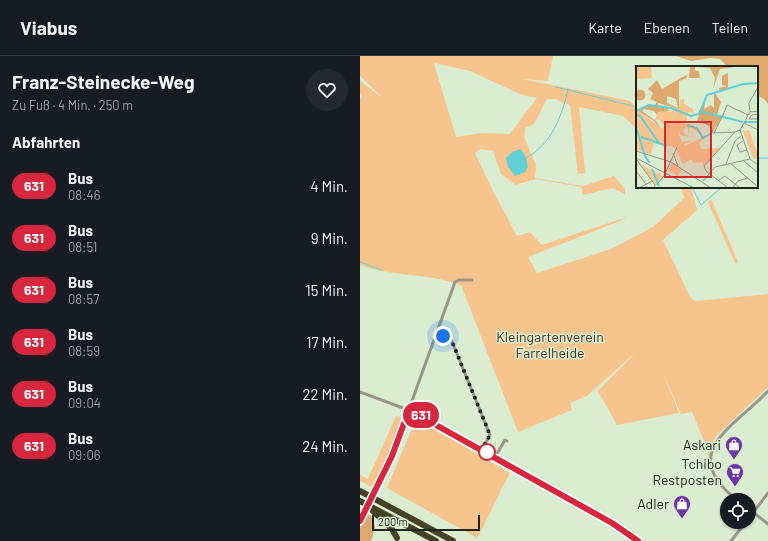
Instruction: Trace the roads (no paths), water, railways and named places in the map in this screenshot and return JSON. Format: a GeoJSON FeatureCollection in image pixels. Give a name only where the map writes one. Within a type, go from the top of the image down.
{"type":"FeatureCollection","features":[{"type":"Feature","properties":{"kind":"highway"},"geometry":{"type":"LineString","coordinates":[[360,491],[453,541]]}},
{"type":"Feature","properties":{"kind":"highway"},"geometry":{"type":"LineString","coordinates":[[363,502],[382,519],[397,538]]}},
{"type":"Feature","properties":{"kind":"highway"},"geometry":{"type":"LineString","coordinates":[[363,502],[436,541]]}},
{"type":"Feature","properties":{"kind":"street"},"geometry":{"type":"LineString","coordinates":[[360,521],[392,456],[455,282],[459,280],[472,280]]}},
{"type":"Feature","properties":{"kind":"street"},"geometry":{"type":"LineString","coordinates":[[436,333],[451,339],[490,435],[482,449]]}},
{"type":"Feature","properties":{"kind":"street"},"geometry":{"type":"LineString","coordinates":[[730,493],[719,484],[716,479],[711,464],[712,452],[719,437],[768,391]]}},
{"type":"Feature","properties":{"kind":"street"},"geometry":{"type":"LineString","coordinates":[[360,392],[409,410],[482,449],[612,523],[638,541]]}},
{"type":"Feature","properties":{"kind":"street"},"geometry":{"type":"LineString","coordinates":[[495,456],[505,440],[507,441]]}},
{"type":"Feature","properties":{"kind":"street"},"geometry":{"type":"LineString","coordinates":[[756,509],[768,493]]}},
{"type":"Feature","properties":{"kind":"street"},"geometry":{"type":"LineString","coordinates":[[756,515],[768,524]]}},
{"type":"Feature","properties":{"kind":"street"},"geometry":{"type":"LineString","coordinates":[[731,541],[740,529]]}},
{"type":"Feature","properties":{"kind":"water"},"geometry":{"type":"Polygon","coordinates":[[[521,149],[526,158],[528,167],[525,172],[515,176],[508,167],[506,158],[512,152],[521,149]]]}},
{"type":"Feature","properties":{"kind":"waterway"},"geometry":{"type":"LineString","coordinates":[[556,87],[636,107]]}},
{"type":"Feature","properties":{"kind":"waterway"},"geometry":{"type":"LineString","coordinates":[[526,158],[543,145],[549,137],[563,109],[568,89]]}},
{"type":"Feature","properties":{"kind":"waterway"},"geometry":{"type":"LineString","coordinates":[[758,158],[768,158]]}},
{"type":"Feature","properties":{"kind":"waterway"},"geometry":{"type":"LineString","coordinates":[[692,188],[701,205],[721,188]]}},
{"type":"Feature","properties":{"kind":"waterway"},"geometry":{"type":"LineString","coordinates":[[360,262],[382,270]]}},
{"type":"Feature","properties":{"kind":"place","name":"Askari"},"geometry":{"type":"Point","coordinates":[734,460]}},
{"type":"Feature","properties":{"kind":"place","name":"Tchibo Restposten"},"geometry":{"type":"Point","coordinates":[735,487]}},
{"type":"Feature","properties":{"kind":"place","name":"Adler"},"geometry":{"type":"Point","coordinates":[682,519]}},
{"type":"Feature","properties":{"kind":"park label","name":"Kleingartenverein Farrelheide"},"geometry":{"type":"Point","coordinates":[550,346]}}]}
